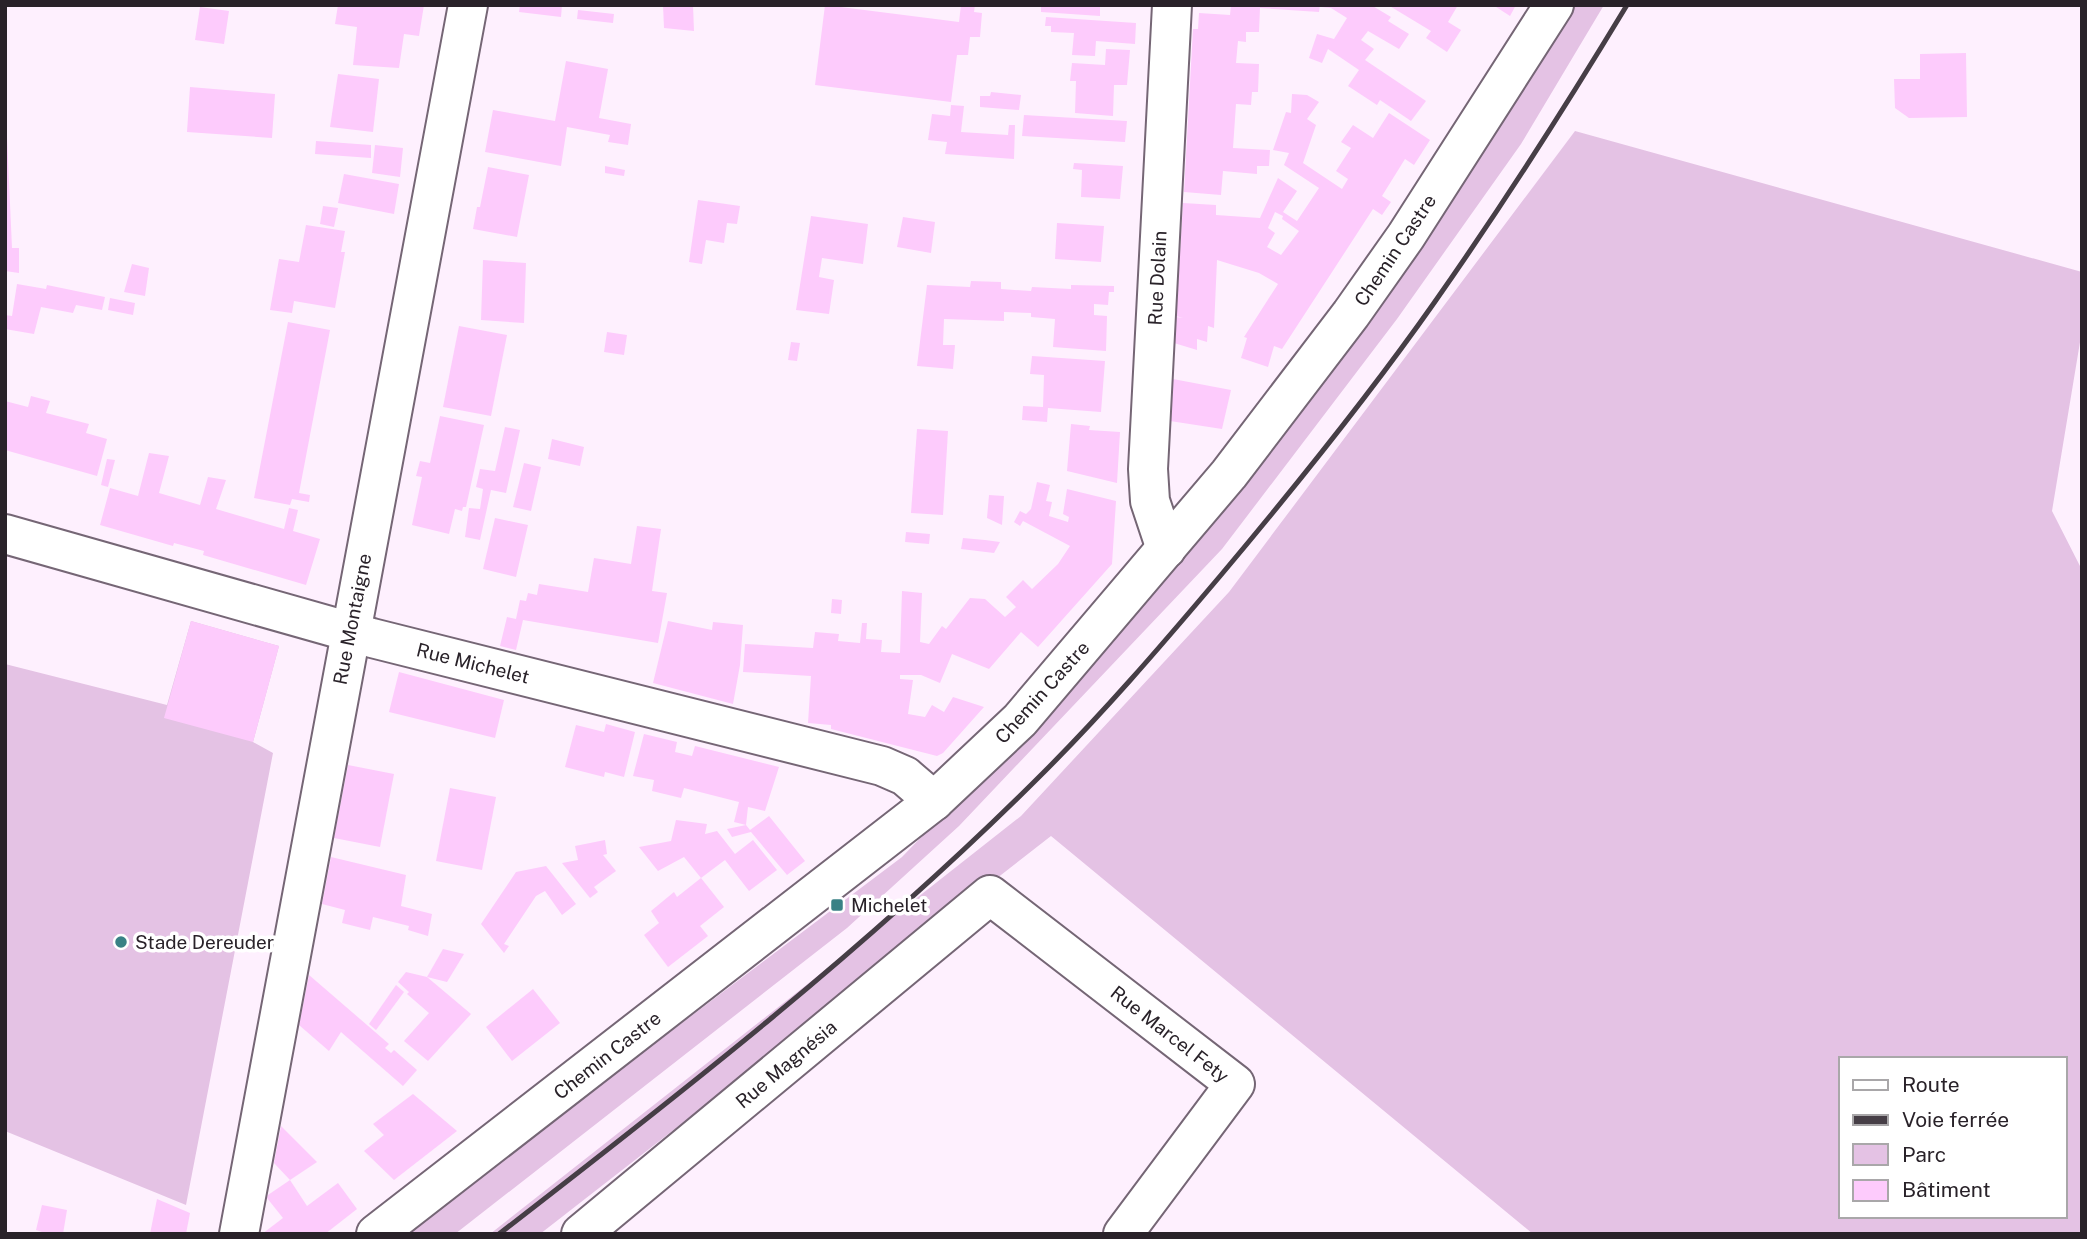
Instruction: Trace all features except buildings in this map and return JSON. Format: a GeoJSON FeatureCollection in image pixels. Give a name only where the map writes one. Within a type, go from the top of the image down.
{"type":"FeatureCollection","features":[{"type":"Feature","properties":{"kind":"street","name":"Rue Montaigne"},"geometry":{"type":"LineString","coordinates":[[239,1234],[468,5]]}},
{"type":"Feature","properties":{"kind":"street","name":"Rue Dolain"},"geometry":{"type":"LineString","coordinates":[[1166,549],[1150,501],[1148,469],[1172,5]]}},
{"type":"Feature","properties":{"kind":"street","name":"Chemin Castre"},"geometry":{"type":"LineString","coordinates":[[376,1234],[934,801],[1020,720],[1237,465],[1351,314],[1406,236],[1554,5]]}},
{"type":"Feature","properties":{"kind":"street","name":"Rue Michelet"},"geometry":{"type":"LineString","coordinates":[[5,534],[350,632],[882,766],[905,776],[934,801]]}},
{"type":"Feature","properties":{"kind":"street","name":"Rue Magnésia"},"geometry":{"type":"LineString","coordinates":[[581,1234],[990,895]]}},
{"type":"Feature","properties":{"kind":"street","name":"Rue Marcel Fety"},"geometry":{"type":"LineString","coordinates":[[990,895],[1235,1084],[1124,1234]]}},
{"type":"Feature","properties":{"kind":"green space"},"geometry":{"type":"Polygon","coordinates":[[[1574,5],[1604,5],[1521,144],[1397,319],[1222,549],[959,826],[847,928],[455,1234],[402,1234],[902,857],[1051,703],[1188,546],[1366,327],[1574,5]]]}},
{"type":"Feature","properties":{"kind":"green space"},"geometry":{"type":"Polygon","coordinates":[[[1575,131],[2082,272],[2082,330],[2052,511],[2082,570],[2082,1234],[1533,1234],[1051,836],[540,1234],[490,1234],[1021,816],[1229,592],[1575,131]]]}},
{"type":"Feature","properties":{"kind":"green space","name":"Stade Dereuder"},"geometry":{"type":"Polygon","coordinates":[[[191,621],[279,646],[253,742],[273,753],[186,1205],[5,1131],[5,664],[167,705],[191,621]]]}},
{"type":"Feature","properties":{"kind":"railway"},"geometry":{"type":"LineString","coordinates":[[499,1234],[706,1072],[841,960],[971,843],[1106,707],[1249,542],[1383,373],[1509,193],[1627,5]]}},
{"type":"Feature","properties":{"kind":"place","name":"Michelet"},"geometry":{"type":"Point","coordinates":[837,905]}},
{"type":"Feature","properties":{"kind":"place","name":"Stade Dereuder"},"geometry":{"type":"Point","coordinates":[121,942]}}]}
